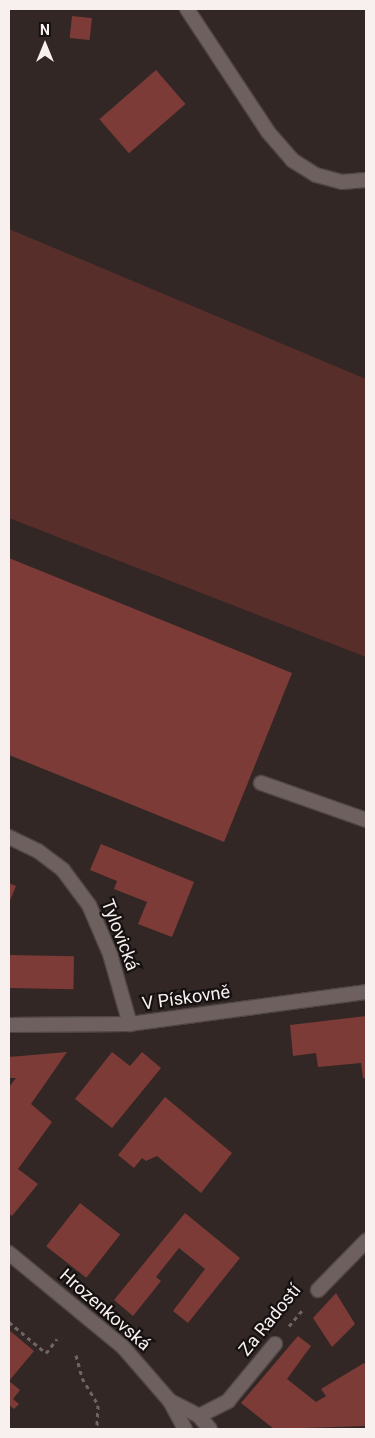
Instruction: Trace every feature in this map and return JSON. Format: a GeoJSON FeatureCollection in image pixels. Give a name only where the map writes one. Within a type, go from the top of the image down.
{"type":"FeatureCollection","features":[{"type":"Feature","properties":{"kind":"street"},"geometry":{"type":"LineString","coordinates":[[186,9],[268,132],[292,160],[316,175],[342,182],[366,180]]}},
{"type":"Feature","properties":{"kind":"street"},"geometry":{"type":"LineString","coordinates":[[261,783],[366,820]]}},
{"type":"Feature","properties":{"kind":"street","name":"Tylovická"},"geometry":{"type":"LineString","coordinates":[[9,837],[38,851],[63,870],[89,905],[110,954],[130,1024]]}},
{"type":"Feature","properties":{"kind":"street","name":"V Pískovně"},"geometry":{"type":"LineString","coordinates":[[9,1025],[130,1024],[366,992]]}},
{"type":"Feature","properties":{"kind":"street","name":"Za Radostí"},"geometry":{"type":"LineString","coordinates":[[318,1290],[366,1241]]}},
{"type":"Feature","properties":{"kind":"street","name":"Hrozenkovská"},"geometry":{"type":"LineString","coordinates":[[9,1253],[123,1347],[170,1401],[187,1429],[199,1416]]}},
{"type":"Feature","properties":{"kind":"street","name":"Za Radostí"},"geometry":{"type":"LineString","coordinates":[[199,1416],[228,1401],[275,1344]]}},
{"type":"Feature","properties":{"kind":"street","name":"Hrozenkovská"},"geometry":{"type":"LineString","coordinates":[[170,1401],[199,1416],[210,1429]]}},
{"type":"Feature","properties":{"kind":"path","name":"Za Radostí"},"geometry":{"type":"LineString","coordinates":[[275,1344],[318,1290]]}},
{"type":"Feature","properties":{"kind":"path"},"geometry":{"type":"LineString","coordinates":[[9,1322],[46,1353],[57,1339]]}},
{"type":"Feature","properties":{"kind":"path"},"geometry":{"type":"LineString","coordinates":[[76,1355],[82,1378],[98,1405],[97,1428]]}},
{"type":"Feature","properties":{"kind":"shaded area"},"geometry":{"type":"Polygon","coordinates":[[[9,229],[366,379],[366,657],[9,518],[9,229]]]}},
{"type":"Feature","properties":{"kind":"building"},"geometry":{"type":"Polygon","coordinates":[[[72,16],[92,18],[90,40],[70,38],[72,16]]]}},
{"type":"Feature","properties":{"kind":"building"},"geometry":{"type":"Polygon","coordinates":[[[156,70],[186,104],[129,153],[99,119],[156,70]]]}},
{"type":"Feature","properties":{"kind":"building"},"geometry":{"type":"Polygon","coordinates":[[[9,558],[292,673],[224,842],[9,755],[9,558]]]}},
{"type":"Feature","properties":{"kind":"building"},"geometry":{"type":"Polygon","coordinates":[[[101,844],[194,882],[172,937],[138,924],[147,902],[114,889],[117,881],[90,870],[101,844]]]}},
{"type":"Feature","properties":{"kind":"building"},"geometry":{"type":"Polygon","coordinates":[[[9,883],[16,886],[9,903],[9,883]]]}},
{"type":"Feature","properties":{"kind":"building"},"geometry":{"type":"Polygon","coordinates":[[[9,955],[74,956],[73,989],[9,988],[9,955]]]}},
{"type":"Feature","properties":{"kind":"building"},"geometry":{"type":"Polygon","coordinates":[[[366,1016],[366,1078],[363,1078],[361,1063],[318,1067],[316,1053],[293,1056],[290,1025],[366,1016]]]}},
{"type":"Feature","properties":{"kind":"building"},"geometry":{"type":"Polygon","coordinates":[[[67,1052],[31,1104],[52,1122],[18,1169],[38,1184],[12,1216],[9,1213],[9,1087],[16,1078],[10,1078],[9,1057],[67,1052]]]}},
{"type":"Feature","properties":{"kind":"building"},"geometry":{"type":"Polygon","coordinates":[[[112,1052],[130,1066],[142,1052],[161,1068],[112,1128],[75,1099],[112,1052]]]}},
{"type":"Feature","properties":{"kind":"building"},"geometry":{"type":"Polygon","coordinates":[[[165,1097],[232,1153],[201,1193],[157,1156],[146,1161],[142,1158],[134,1168],[118,1155],[165,1097]]]}},
{"type":"Feature","properties":{"kind":"building"},"geometry":{"type":"Polygon","coordinates":[[[80,1203],[120,1234],[86,1278],[46,1246],[80,1203]]]}},
{"type":"Feature","properties":{"kind":"building"},"geometry":{"type":"Polygon","coordinates":[[[185,1213],[240,1258],[188,1323],[173,1311],[205,1269],[179,1248],[156,1277],[161,1281],[133,1316],[114,1300],[185,1213]]]}},
{"type":"Feature","properties":{"kind":"building"},"geometry":{"type":"Polygon","coordinates":[[[336,1293],[355,1324],[332,1347],[313,1318],[336,1293]]]}},
{"type":"Feature","properties":{"kind":"building"},"geometry":{"type":"Polygon","coordinates":[[[9,1330],[34,1351],[9,1381],[9,1330]]]}},
{"type":"Feature","properties":{"kind":"building"},"geometry":{"type":"Polygon","coordinates":[[[298,1336],[311,1346],[287,1379],[316,1402],[326,1396],[321,1389],[364,1363],[366,1365],[366,1426],[274,1429],[241,1403],[298,1336]]]}},
{"type":"Feature","properties":{"kind":"building"},"geometry":{"type":"Polygon","coordinates":[[[9,1381],[20,1390],[13,1399],[19,1404],[14,1409],[9,1405],[9,1381]]]}}]}
